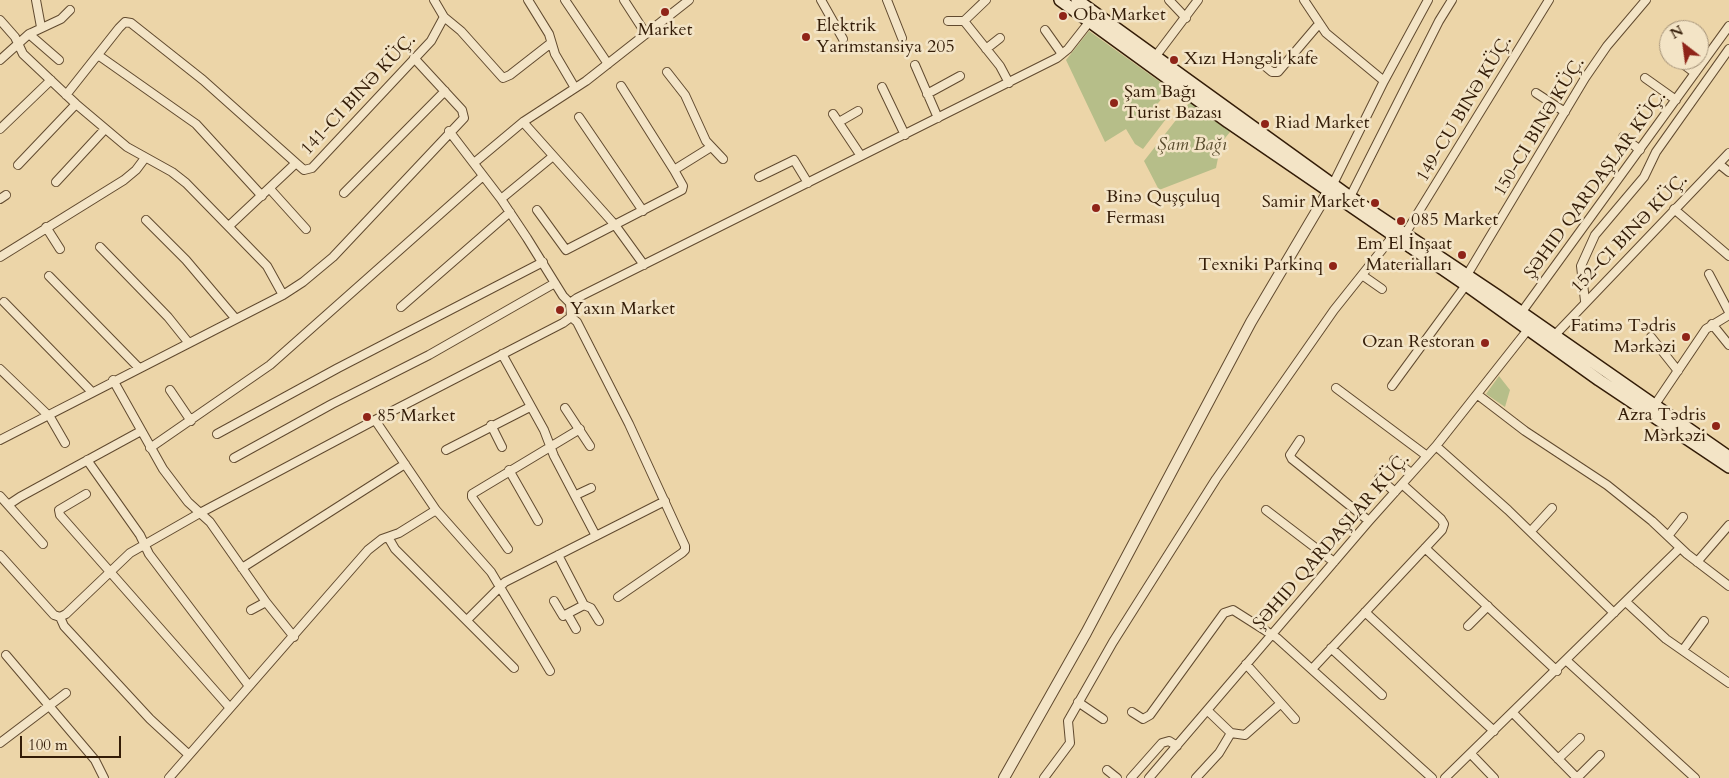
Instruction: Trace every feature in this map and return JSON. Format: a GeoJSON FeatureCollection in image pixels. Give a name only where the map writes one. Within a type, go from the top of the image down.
{"type":"FeatureCollection","features":[{"type":"Feature","properties":{"kind":"main road"},"geometry":{"type":"LineString","coordinates":[[1060,0],[1093,18],[1155,58],[1331,188]]}},
{"type":"Feature","properties":{"kind":"main road"},"geometry":{"type":"LineString","coordinates":[[1077,0],[1093,18],[1348,200],[1393,236],[1467,280]]}},
{"type":"Feature","properties":{"kind":"main road"},"geometry":{"type":"LineString","coordinates":[[1348,200],[1405,234],[1531,325],[1599,380],[1729,467]]}},
{"type":"Feature","properties":{"kind":"main road"},"geometry":{"type":"LineString","coordinates":[[1531,325],[1554,336],[1729,458]]}},
{"type":"Feature","properties":{"kind":"street"},"geometry":{"type":"LineString","coordinates":[[36,0],[41,26]]}},
{"type":"Feature","properties":{"kind":"street"},"geometry":{"type":"LineString","coordinates":[[434,0],[444,17],[461,31],[503,78],[510,75],[551,43]]}},
{"type":"Feature","properties":{"kind":"street"},"geometry":{"type":"LineString","coordinates":[[528,0],[549,34],[555,54],[575,88]]}},
{"type":"Feature","properties":{"kind":"street"},"geometry":{"type":"LineString","coordinates":[[565,0],[608,64]]}},
{"type":"Feature","properties":{"kind":"street"},"geometry":{"type":"LineString","coordinates":[[624,0],[646,34]]}},
{"type":"Feature","properties":{"kind":"street"},"geometry":{"type":"LineString","coordinates":[[821,0],[843,39]]}},
{"type":"Feature","properties":{"kind":"street"},"geometry":{"type":"LineString","coordinates":[[887,0],[902,38]]}},
{"type":"Feature","properties":{"kind":"street"},"geometry":{"type":"LineString","coordinates":[[964,22],[986,0]]}},
{"type":"Feature","properties":{"kind":"street"},"geometry":{"type":"LineString","coordinates":[[1169,0],[1186,18]]}},
{"type":"Feature","properties":{"kind":"street"},"geometry":{"type":"LineString","coordinates":[[1155,58],[1198,0]]}},
{"type":"Feature","properties":{"kind":"street"},"geometry":{"type":"LineString","coordinates":[[1305,0],[1318,25],[1326,34],[1384,81]]}},
{"type":"Feature","properties":{"kind":"street"},"geometry":{"type":"LineString","coordinates":[[1004,778],[1091,625],[1251,322],[1331,188],[1384,81],[1428,0]]}},
{"type":"Feature","properties":{"kind":"street"},"geometry":{"type":"LineString","coordinates":[[1348,200],[1439,21],[1452,0]]}},
{"type":"Feature","properties":{"kind":"street","name":"149-CU BINƏ KÜÇ."},"geometry":{"type":"LineString","coordinates":[[1405,234],[1549,0]]}},
{"type":"Feature","properties":{"kind":"street","name":"150-CI BINƏ KÜÇ."},"geometry":{"type":"LineString","coordinates":[[1392,386],[1467,280],[1564,112],[1607,46],[1646,0]]}},
{"type":"Feature","properties":{"kind":"street"},"geometry":{"type":"LineString","coordinates":[[474,164],[523,122],[608,64],[686,1]]}},
{"type":"Feature","properties":{"kind":"street"},"geometry":{"type":"LineString","coordinates":[[0,60],[29,34],[41,26],[61,18],[70,10]]}},
{"type":"Feature","properties":{"kind":"street","name":"141-CI BINƏ KÜÇ."},"geometry":{"type":"LineString","coordinates":[[230,225],[296,163],[304,170],[312,168],[436,34],[444,17]]}},
{"type":"Feature","properties":{"kind":"street"},"geometry":{"type":"LineString","coordinates":[[570,303],[1009,83],[1062,54],[1093,18]]}},
{"type":"Feature","properties":{"kind":"street"},"geometry":{"type":"LineString","coordinates":[[0,20],[18,43],[23,54],[76,104],[105,129],[145,158],[180,177],[230,225],[268,266],[283,295]]}},
{"type":"Feature","properties":{"kind":"street"},"geometry":{"type":"LineString","coordinates":[[948,21],[964,22],[986,49],[1009,83]]}},
{"type":"Feature","properties":{"kind":"street"},"geometry":{"type":"LineString","coordinates":[[66,95],[119,28],[126,22],[131,23],[203,80],[296,163]]}},
{"type":"Feature","properties":{"kind":"street"},"geometry":{"type":"LineString","coordinates":[[1260,62],[1272,72],[1278,72],[1318,25]]}},
{"type":"Feature","properties":{"kind":"street","name":"ŞƏHID QARDAŞLAR KÜÇ."},"geometry":{"type":"LineString","coordinates":[[1519,316],[1729,26]]}},
{"type":"Feature","properties":{"kind":"street"},"geometry":{"type":"LineString","coordinates":[[1045,30],[1062,54]]}},
{"type":"Feature","properties":{"kind":"street"},"geometry":{"type":"LineString","coordinates":[[29,34],[59,60]]}},
{"type":"Feature","properties":{"kind":"street"},"geometry":{"type":"LineString","coordinates":[[986,49],[1000,38]]}},
{"type":"Feature","properties":{"kind":"street"},"geometry":{"type":"LineString","coordinates":[[1586,301],[1581,266],[1595,235],[1644,177],[1656,152],[1729,49]]}},
{"type":"Feature","properties":{"kind":"street"},"geometry":{"type":"LineString","coordinates":[[98,55],[196,124],[262,196]]}},
{"type":"Feature","properties":{"kind":"street"},"geometry":{"type":"LineString","coordinates":[[0,440],[113,380],[283,295],[303,282],[332,257],[464,115],[445,91],[414,58]]}},
{"type":"Feature","properties":{"kind":"street"},"geometry":{"type":"LineString","coordinates":[[914,65],[938,118]]}},
{"type":"Feature","properties":{"kind":"street"},"geometry":{"type":"LineString","coordinates":[[1691,70],[1695,73]]}},
{"type":"Feature","properties":{"kind":"street"},"geometry":{"type":"LineString","coordinates":[[667,72],[685,96],[702,136],[723,159]]}},
{"type":"Feature","properties":{"kind":"street"},"geometry":{"type":"LineString","coordinates":[[927,94],[960,76]]}},
{"type":"Feature","properties":{"kind":"street"},"geometry":{"type":"LineString","coordinates":[[1645,78],[1676,100]]}},
{"type":"Feature","properties":{"kind":"street"},"geometry":{"type":"LineString","coordinates":[[0,129],[51,80]]}},
{"type":"Feature","properties":{"kind":"street"},"geometry":{"type":"LineString","coordinates":[[537,210],[566,250],[682,190],[683,186],[674,170],[621,86]]}},
{"type":"Feature","properties":{"kind":"street"},"geometry":{"type":"LineString","coordinates":[[882,87],[905,135]]}},
{"type":"Feature","properties":{"kind":"street"},"geometry":{"type":"LineString","coordinates":[[344,193],[445,91]]}},
{"type":"Feature","properties":{"kind":"street"},"geometry":{"type":"LineString","coordinates":[[1536,93],[1564,112]]}},
{"type":"Feature","properties":{"kind":"street"},"geometry":{"type":"LineString","coordinates":[[18,165],[76,104]]}},
{"type":"Feature","properties":{"kind":"street"},"geometry":{"type":"LineString","coordinates":[[839,122],[858,111]]}},
{"type":"Feature","properties":{"kind":"street"},"geometry":{"type":"LineString","coordinates":[[833,114],[861,156]]}},
{"type":"Feature","properties":{"kind":"street"},"geometry":{"type":"LineString","coordinates":[[579,117],[643,211]]}},
{"type":"Feature","properties":{"kind":"street"},"geometry":{"type":"LineString","coordinates":[[523,122],[552,157],[615,225],[644,265]]}},
{"type":"Feature","properties":{"kind":"street"},"geometry":{"type":"LineString","coordinates":[[56,182],[105,129]]}},
{"type":"Feature","properties":{"kind":"street"},"geometry":{"type":"LineString","coordinates":[[449,131],[501,199],[570,303],[571,317],[582,330],[665,501],[685,550],[618,597]]}},
{"type":"Feature","properties":{"kind":"street"},"geometry":{"type":"LineString","coordinates":[[1622,137],[1640,150]]}},
{"type":"Feature","properties":{"kind":"street"},"geometry":{"type":"LineString","coordinates":[[674,170],[711,147]]}},
{"type":"Feature","properties":{"kind":"street","name":"152-CI BINƏ KÜÇ."},"geometry":{"type":"LineString","coordinates":[[1554,336],[1729,153]]}},
{"type":"Feature","properties":{"kind":"street"},"geometry":{"type":"LineString","coordinates":[[501,199],[552,157]]}},
{"type":"Feature","properties":{"kind":"street"},"geometry":{"type":"LineString","coordinates":[[0,257],[124,180],[136,170],[145,158]]}},
{"type":"Feature","properties":{"kind":"street"},"geometry":{"type":"LineString","coordinates":[[759,177],[794,160],[808,183]]}},
{"type":"Feature","properties":{"kind":"street"},"geometry":{"type":"LineString","coordinates":[[1719,164],[1729,172]]}},
{"type":"Feature","properties":{"kind":"street"},"geometry":{"type":"LineString","coordinates":[[150,448],[270,365],[483,176]]}},
{"type":"Feature","properties":{"kind":"street"},"geometry":{"type":"LineString","coordinates":[[270,188],[306,229]]}},
{"type":"Feature","properties":{"kind":"street"},"geometry":{"type":"LineString","coordinates":[[1674,209],[1729,256]]}},
{"type":"Feature","properties":{"kind":"street"},"geometry":{"type":"LineString","coordinates":[[401,306],[510,212]]}},
{"type":"Feature","properties":{"kind":"street"},"geometry":{"type":"LineString","coordinates":[[146,220],[186,260],[235,318]]}},
{"type":"Feature","properties":{"kind":"street"},"geometry":{"type":"LineString","coordinates":[[46,228],[60,249]]}},
{"type":"Feature","properties":{"kind":"street"},"geometry":{"type":"LineString","coordinates":[[1046,777],[1070,743],[1068,721],[1078,702],[1113,642],[1216,479],[1328,318],[1393,236]]}},
{"type":"Feature","properties":{"kind":"street"},"geometry":{"type":"LineString","coordinates":[[100,247],[168,317],[188,342]]}},
{"type":"Feature","properties":{"kind":"street"},"geometry":{"type":"LineString","coordinates":[[217,434],[338,368],[542,262]]}},
{"type":"Feature","properties":{"kind":"street"},"geometry":{"type":"LineString","coordinates":[[1654,406],[1701,335],[1712,324],[1729,314],[1709,274]]}},
{"type":"Feature","properties":{"kind":"street"},"geometry":{"type":"LineString","coordinates":[[1362,275],[1382,289]]}},
{"type":"Feature","properties":{"kind":"street"},"geometry":{"type":"LineString","coordinates":[[50,276],[138,368]]}},
{"type":"Feature","properties":{"kind":"street"},"geometry":{"type":"LineString","coordinates":[[234,458],[332,404],[460,338],[555,283]]}},
{"type":"Feature","properties":{"kind":"street"},"geometry":{"type":"LineString","coordinates":[[4,302],[91,392]]}},
{"type":"Feature","properties":{"kind":"street"},"geometry":{"type":"LineString","coordinates":[[0,555],[54,615],[60,617],[66,614],[109,571],[130,553],[145,544],[571,317]]}},
{"type":"Feature","properties":{"kind":"street"},"geometry":{"type":"LineString","coordinates":[[1712,324],[1729,346]]}},
{"type":"Feature","properties":{"kind":"street","name":"ŞƏHID QARDAŞLAR KÜÇ."},"geometry":{"type":"LineString","coordinates":[[1149,778],[1369,521],[1436,446],[1478,395],[1531,325]]}},
{"type":"Feature","properties":{"kind":"street"},"geometry":{"type":"LineString","coordinates":[[1651,337],[1678,370]]}},
{"type":"Feature","properties":{"kind":"street"},"geometry":{"type":"LineString","coordinates":[[502,354],[596,536]]}},
{"type":"Feature","properties":{"kind":"street"},"geometry":{"type":"LineString","coordinates":[[0,369],[47,414],[65,443]]}},
{"type":"Feature","properties":{"kind":"street"},"geometry":{"type":"LineString","coordinates":[[113,380],[150,448],[172,481],[210,522],[266,602],[294,637]]}},
{"type":"Feature","properties":{"kind":"street"},"geometry":{"type":"LineString","coordinates":[[1336,388],[1427,456]]}},
{"type":"Feature","properties":{"kind":"street"},"geometry":{"type":"LineString","coordinates":[[170,390],[191,421]]}},
{"type":"Feature","properties":{"kind":"street"},"geometry":{"type":"LineString","coordinates":[[1478,395],[1525,431],[1606,485],[1697,562],[1729,586]]}},
{"type":"Feature","properties":{"kind":"street"},"geometry":{"type":"LineString","coordinates":[[446,450],[491,425],[530,407]]}},
{"type":"Feature","properties":{"kind":"street"},"geometry":{"type":"LineString","coordinates":[[566,408],[590,446]]}},
{"type":"Feature","properties":{"kind":"street"},"geometry":{"type":"LineString","coordinates":[[375,420],[436,510],[478,556],[500,586],[550,670]]}},
{"type":"Feature","properties":{"kind":"street"},"geometry":{"type":"LineString","coordinates":[[491,425],[502,447]]}},
{"type":"Feature","properties":{"kind":"street"},"geometry":{"type":"LineString","coordinates":[[508,549],[472,497],[472,494],[550,445],[580,429]]}},
{"type":"Feature","properties":{"kind":"street"},"geometry":{"type":"LineString","coordinates":[[8,505],[141,431]]}},
{"type":"Feature","properties":{"kind":"street"},"geometry":{"type":"LineString","coordinates":[[1300,440],[1290,455],[1292,459],[1369,521]]}},
{"type":"Feature","properties":{"kind":"street"},"geometry":{"type":"LineString","coordinates":[[1436,446],[1531,531],[1614,613]]}},
{"type":"Feature","properties":{"kind":"street"},"geometry":{"type":"LineString","coordinates":[[87,460],[145,544],[149,554],[249,686]]}},
{"type":"Feature","properties":{"kind":"street"},"geometry":{"type":"LineString","coordinates":[[1394,460],[1411,473]]}},
{"type":"Feature","properties":{"kind":"street"},"geometry":{"type":"LineString","coordinates":[[242,568],[405,464]]}},
{"type":"Feature","properties":{"kind":"street"},"geometry":{"type":"LineString","coordinates":[[509,470],[538,521]]}},
{"type":"Feature","properties":{"kind":"street"},"geometry":{"type":"LineString","coordinates":[[1379,478],[1395,492]]}},
{"type":"Feature","properties":{"kind":"street"},"geometry":{"type":"LineString","coordinates":[[1313,668],[1442,530],[1443,521],[1402,484]]}},
{"type":"Feature","properties":{"kind":"street"},"geometry":{"type":"LineString","coordinates":[[576,495],[591,488]]}},
{"type":"Feature","properties":{"kind":"street"},"geometry":{"type":"LineString","coordinates":[[86,494],[58,512],[230,708]]}},
{"type":"Feature","properties":{"kind":"street"},"geometry":{"type":"LineString","coordinates":[[0,496],[44,544]]}},
{"type":"Feature","properties":{"kind":"street"},"geometry":{"type":"LineString","coordinates":[[467,620],[500,586],[665,501]]}},
{"type":"Feature","properties":{"kind":"street"},"geometry":{"type":"LineString","coordinates":[[1531,531],[1552,508]]}},
{"type":"Feature","properties":{"kind":"street"},"geometry":{"type":"LineString","coordinates":[[169,778],[368,550],[376,543],[436,510]]}},
{"type":"Feature","properties":{"kind":"street"},"geometry":{"type":"LineString","coordinates":[[1266,510],[1334,562]]}},
{"type":"Feature","properties":{"kind":"street"},"geometry":{"type":"LineString","coordinates":[[1668,536],[1683,517]]}},
{"type":"Feature","properties":{"kind":"street"},"geometry":{"type":"LineString","coordinates":[[1697,562],[1729,524]]}},
{"type":"Feature","properties":{"kind":"street"},"geometry":{"type":"LineString","coordinates":[[388,537],[395,548],[514,668]]}},
{"type":"Feature","properties":{"kind":"street"},"geometry":{"type":"LineString","coordinates":[[1425,548],[1557,671]]}},
{"type":"Feature","properties":{"kind":"street"},"geometry":{"type":"LineString","coordinates":[[1445,778],[1557,671],[1680,548]]}},
{"type":"Feature","properties":{"kind":"street"},"geometry":{"type":"LineString","coordinates":[[558,555],[584,605],[591,608],[599,621]]}},
{"type":"Feature","properties":{"kind":"street"},"geometry":{"type":"LineString","coordinates":[[554,600],[563,616],[584,605]]}},
{"type":"Feature","properties":{"kind":"street"},"geometry":{"type":"LineString","coordinates":[[252,610],[266,602]]}},
{"type":"Feature","properties":{"kind":"street"},"geometry":{"type":"LineString","coordinates":[[1626,602],[1657,632],[1729,683]]}},
{"type":"Feature","properties":{"kind":"street"},"geometry":{"type":"LineString","coordinates":[[1468,626],[1488,606]]}},
{"type":"Feature","properties":{"kind":"street"},"geometry":{"type":"LineString","coordinates":[[1132,712],[1143,719],[1150,715],[1228,610],[1233,610],[1272,635],[1313,668],[1432,778]]}},
{"type":"Feature","properties":{"kind":"street"},"geometry":{"type":"LineString","coordinates":[[1365,612],[1494,731]]}},
{"type":"Feature","properties":{"kind":"street"},"geometry":{"type":"LineString","coordinates":[[568,615],[576,629]]}},
{"type":"Feature","properties":{"kind":"street"},"geometry":{"type":"LineString","coordinates":[[60,617],[64,626],[130,697],[189,755]]}},
{"type":"Feature","properties":{"kind":"street"},"geometry":{"type":"LineString","coordinates":[[1682,650],[1704,621]]}},
{"type":"Feature","properties":{"kind":"street"},"geometry":{"type":"LineString","coordinates":[[1331,648],[1382,695]]}},
{"type":"Feature","properties":{"kind":"street"},"geometry":{"type":"LineString","coordinates":[[6,655],[95,760],[104,778]]}},
{"type":"Feature","properties":{"kind":"street"},"geometry":{"type":"LineString","coordinates":[[1567,661],[1695,778]]}},
{"type":"Feature","properties":{"kind":"street"},"geometry":{"type":"LineString","coordinates":[[1246,664],[1295,720]]}},
{"type":"Feature","properties":{"kind":"street"},"geometry":{"type":"LineString","coordinates":[[0,743],[66,693]]}},
{"type":"Feature","properties":{"kind":"street"},"geometry":{"type":"LineString","coordinates":[[1078,702],[1103,719]]}},
{"type":"Feature","properties":{"kind":"street"},"geometry":{"type":"LineString","coordinates":[[1208,711],[1231,733],[1245,735],[1280,704]]}},
{"type":"Feature","properties":{"kind":"street"},"geometry":{"type":"LineString","coordinates":[[1513,713],[1577,778],[1600,755]]}},
{"type":"Feature","properties":{"kind":"street"},"geometry":{"type":"LineString","coordinates":[[1196,778],[1219,753],[1231,733]]}},
{"type":"Feature","properties":{"kind":"street"},"geometry":{"type":"LineString","coordinates":[[1558,759],[1580,738]]}},
{"type":"Feature","properties":{"kind":"street"},"geometry":{"type":"LineString","coordinates":[[1131,778],[1162,743],[1170,741],[1177,746]]}},
{"type":"Feature","properties":{"kind":"street"},"geometry":{"type":"LineString","coordinates":[[1471,754],[1494,778]]}},
{"type":"Feature","properties":{"kind":"street"},"geometry":{"type":"LineString","coordinates":[[1107,770],[1117,778]]}},
{"type":"Feature","properties":{"kind":"green space"},"geometry":{"type":"Polygon","coordinates":[[[1089,31],[1170,89],[1153,109],[1166,119],[1143,149],[1135,144],[1126,129],[1105,142],[1066,60],[1089,31]]]}},
{"type":"Feature","properties":{"kind":"green space","name":"Şam Bağı"},"geometry":{"type":"Polygon","coordinates":[[[1190,102],[1230,132],[1221,143],[1216,168],[1159,190],[1144,161],[1190,102]]]}},
{"type":"Feature","properties":{"kind":"green space"},"geometry":{"type":"Polygon","coordinates":[[[1499,376],[1510,390],[1505,407],[1486,394],[1499,376]]]}},
{"type":"Feature","properties":{"kind":"place","name":"Market"},"geometry":{"type":"Point","coordinates":[665,12]}},
{"type":"Feature","properties":{"kind":"place","name":"Oba Market"},"geometry":{"type":"Point","coordinates":[1063,16]}},
{"type":"Feature","properties":{"kind":"place","name":"Elektrik Yarımstansiya 205"},"geometry":{"type":"Point","coordinates":[806,37]}},
{"type":"Feature","properties":{"kind":"place","name":"Xızı Həngəli kafe"},"geometry":{"type":"Point","coordinates":[1174,60]}},
{"type":"Feature","properties":{"kind":"place","name":"Şam Bağı Turist Bazası"},"geometry":{"type":"Point","coordinates":[1114,103]}},
{"type":"Feature","properties":{"kind":"place","name":"Riad Market"},"geometry":{"type":"Point","coordinates":[1265,124]}},
{"type":"Feature","properties":{"kind":"place","name":"Samir Market"},"geometry":{"type":"Point","coordinates":[1375,203]}},
{"type":"Feature","properties":{"kind":"place","name":"Binə Quşçuluq Ferması"},"geometry":{"type":"Point","coordinates":[1096,208]}},
{"type":"Feature","properties":{"kind":"place","name":"085 Market"},"geometry":{"type":"Point","coordinates":[1401,221]}},
{"type":"Feature","properties":{"kind":"place","name":"Em El İnşaat Materialları"},"geometry":{"type":"Point","coordinates":[1462,255]}},
{"type":"Feature","properties":{"kind":"place","name":"Texniki Parkinq"},"geometry":{"type":"Point","coordinates":[1333,266]}},
{"type":"Feature","properties":{"kind":"place","name":"Yaxın Market"},"geometry":{"type":"Point","coordinates":[560,310]}},
{"type":"Feature","properties":{"kind":"place","name":"Fatimə Tədris Mərkəzi"},"geometry":{"type":"Point","coordinates":[1686,337]}},
{"type":"Feature","properties":{"kind":"place","name":"Ozan Restoran"},"geometry":{"type":"Point","coordinates":[1485,343]}},
{"type":"Feature","properties":{"kind":"place","name":"85 Market"},"geometry":{"type":"Point","coordinates":[367,417]}},
{"type":"Feature","properties":{"kind":"place","name":"Azra Tədris Mərkəzi"},"geometry":{"type":"Point","coordinates":[1716,426]}}]}
